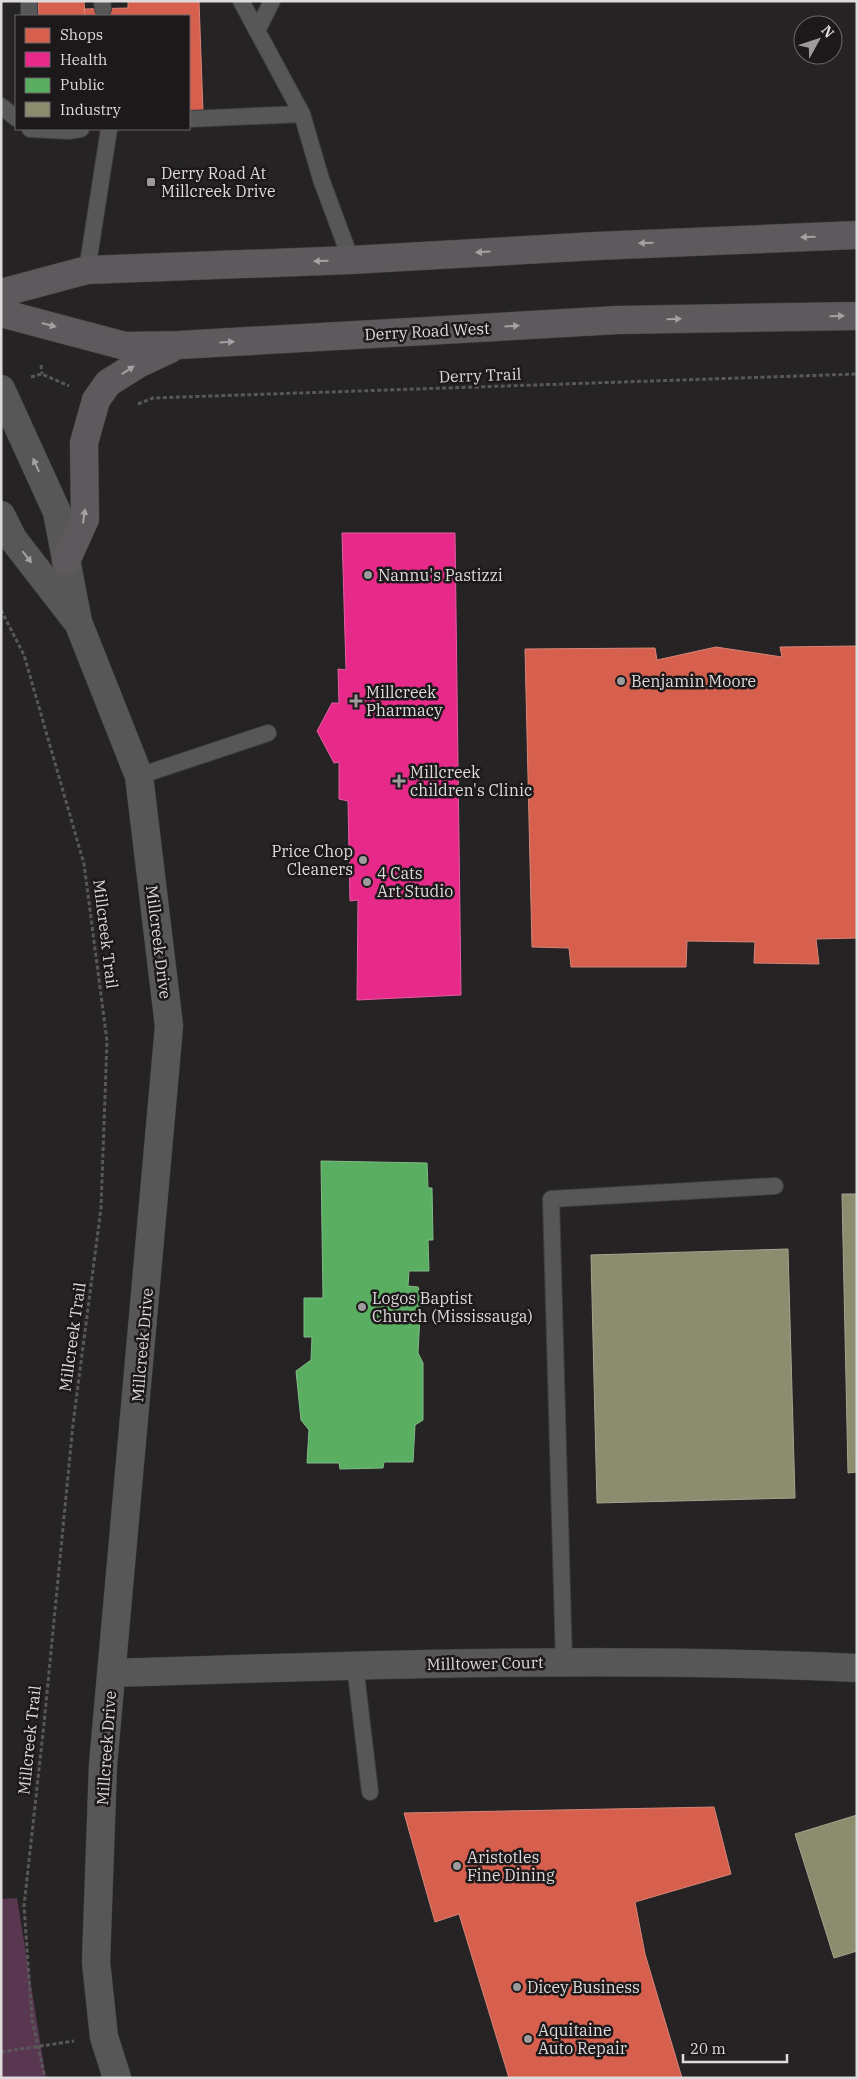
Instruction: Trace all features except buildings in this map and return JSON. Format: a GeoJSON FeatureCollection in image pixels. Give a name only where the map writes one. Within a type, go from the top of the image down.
{"type":"FeatureCollection","features":[{"type":"Feature","properties":{"kind":"main road"},"geometry":{"type":"LineString","coordinates":[[1,293],[87,270],[351,260],[596,246],[857,235]]}},
{"type":"Feature","properties":{"kind":"main road","name":"Derry Road West"},"geometry":{"type":"LineString","coordinates":[[1,313],[125,346],[179,345],[618,320],[857,316]]}},
{"type":"Feature","properties":{"kind":"main road"},"geometry":{"type":"LineString","coordinates":[[66,561],[85,519],[84,443],[96,400],[108,383],[140,363],[179,345]]}},
{"type":"Feature","properties":{"kind":"street","name":"Millcreek Drive"},"geometry":{"type":"LineString","coordinates":[[1,389],[57,512],[78,622],[138,776],[169,1026],[103,1765],[96,1962],[104,2037],[117,2078]]}},
{"type":"Feature","properties":{"kind":"street","name":"Millcreek Drive"},"geometry":{"type":"LineString","coordinates":[[1,516],[13,539],[78,622]]}},
{"type":"Feature","properties":{"kind":"street","name":"Milltower Court"},"geometry":{"type":"LineString","coordinates":[[112,1673],[355,1665],[564,1662],[745,1662],[857,1668]]}},
{"type":"Feature","properties":{"kind":"lane"},"geometry":{"type":"LineString","coordinates":[[29,1],[29,15]]}},
{"type":"Feature","properties":{"kind":"lane"},"geometry":{"type":"LineString","coordinates":[[241,1],[302,114],[321,179],[351,260]]}},
{"type":"Feature","properties":{"kind":"lane"},"geometry":{"type":"LineString","coordinates":[[257,30],[272,1]]}},
{"type":"Feature","properties":{"kind":"lane"},"geometry":{"type":"LineString","coordinates":[[1,106],[15,117]]}},
{"type":"Feature","properties":{"kind":"lane"},"geometry":{"type":"LineString","coordinates":[[190,119],[302,114]]}},
{"type":"Feature","properties":{"kind":"lane"},"geometry":{"type":"LineString","coordinates":[[50,130],[76,130]]}},
{"type":"Feature","properties":{"kind":"lane"},"geometry":{"type":"LineString","coordinates":[[87,270],[108,130]]}},
{"type":"Feature","properties":{"kind":"lane"},"geometry":{"type":"LineString","coordinates":[[138,776],[268,733]]}},
{"type":"Feature","properties":{"kind":"lane"},"geometry":{"type":"LineString","coordinates":[[564,1662],[551,1199],[775,1186]]}},
{"type":"Feature","properties":{"kind":"lane"},"geometry":{"type":"LineString","coordinates":[[355,1665],[370,1792]]}},
{"type":"Feature","properties":{"kind":"path"},"geometry":{"type":"LineString","coordinates":[[41,365],[42,374]]}},
{"type":"Feature","properties":{"kind":"path"},"geometry":{"type":"LineString","coordinates":[[31,377],[42,374],[72,388]]}},
{"type":"Feature","properties":{"kind":"path","name":"Derry Trail"},"geometry":{"type":"LineString","coordinates":[[137,405],[153,398],[857,374]]}},
{"type":"Feature","properties":{"kind":"path","name":"Millcreek Trail"},"geometry":{"type":"LineString","coordinates":[[1,610],[24,655],[84,864],[107,1041],[101,1208],[73,1424],[24,1906],[32,2020],[45,2078]]}},
{"type":"Feature","properties":{"kind":"path"},"geometry":{"type":"LineString","coordinates":[[1,2052],[104,2037]]}},
{"type":"Feature","properties":{"kind":"shaded area"},"geometry":{"type":"Polygon","coordinates":[[[17,1898],[46,2078],[1,2078],[1,1899],[17,1898]]]}},
{"type":"Feature","properties":{"kind":"place","name":"Derry Road At Millcreek Drive"},"geometry":{"type":"Point","coordinates":[151,182]}},
{"type":"Feature","properties":{"kind":"place","name":"Nannu's Pastizzi"},"geometry":{"type":"Point","coordinates":[368,575]}},
{"type":"Feature","properties":{"kind":"place","name":"Benjamin Moore"},"geometry":{"type":"Point","coordinates":[621,681]}},
{"type":"Feature","properties":{"kind":"place","name":"Millcreek Pharmacy"},"geometry":{"type":"Point","coordinates":[356,701]}},
{"type":"Feature","properties":{"kind":"place","name":"Millcreek children's Clinic"},"geometry":{"type":"Point","coordinates":[399,781]}},
{"type":"Feature","properties":{"kind":"place","name":"Price Chop Cleaners"},"geometry":{"type":"Point","coordinates":[363,860]}},
{"type":"Feature","properties":{"kind":"place","name":"4 Cats Art Studio"},"geometry":{"type":"Point","coordinates":[367,882]}},
{"type":"Feature","properties":{"kind":"place","name":"Logos Baptist Church (Mississauga)"},"geometry":{"type":"Point","coordinates":[362,1307]}},
{"type":"Feature","properties":{"kind":"place","name":"Aristotles Fine Dining"},"geometry":{"type":"Point","coordinates":[457,1866]}},
{"type":"Feature","properties":{"kind":"place","name":"Dicey Business"},"geometry":{"type":"Point","coordinates":[517,1987]}},
{"type":"Feature","properties":{"kind":"place","name":"Aquitaine Auto Repair"},"geometry":{"type":"Point","coordinates":[528,2039]}}]}
